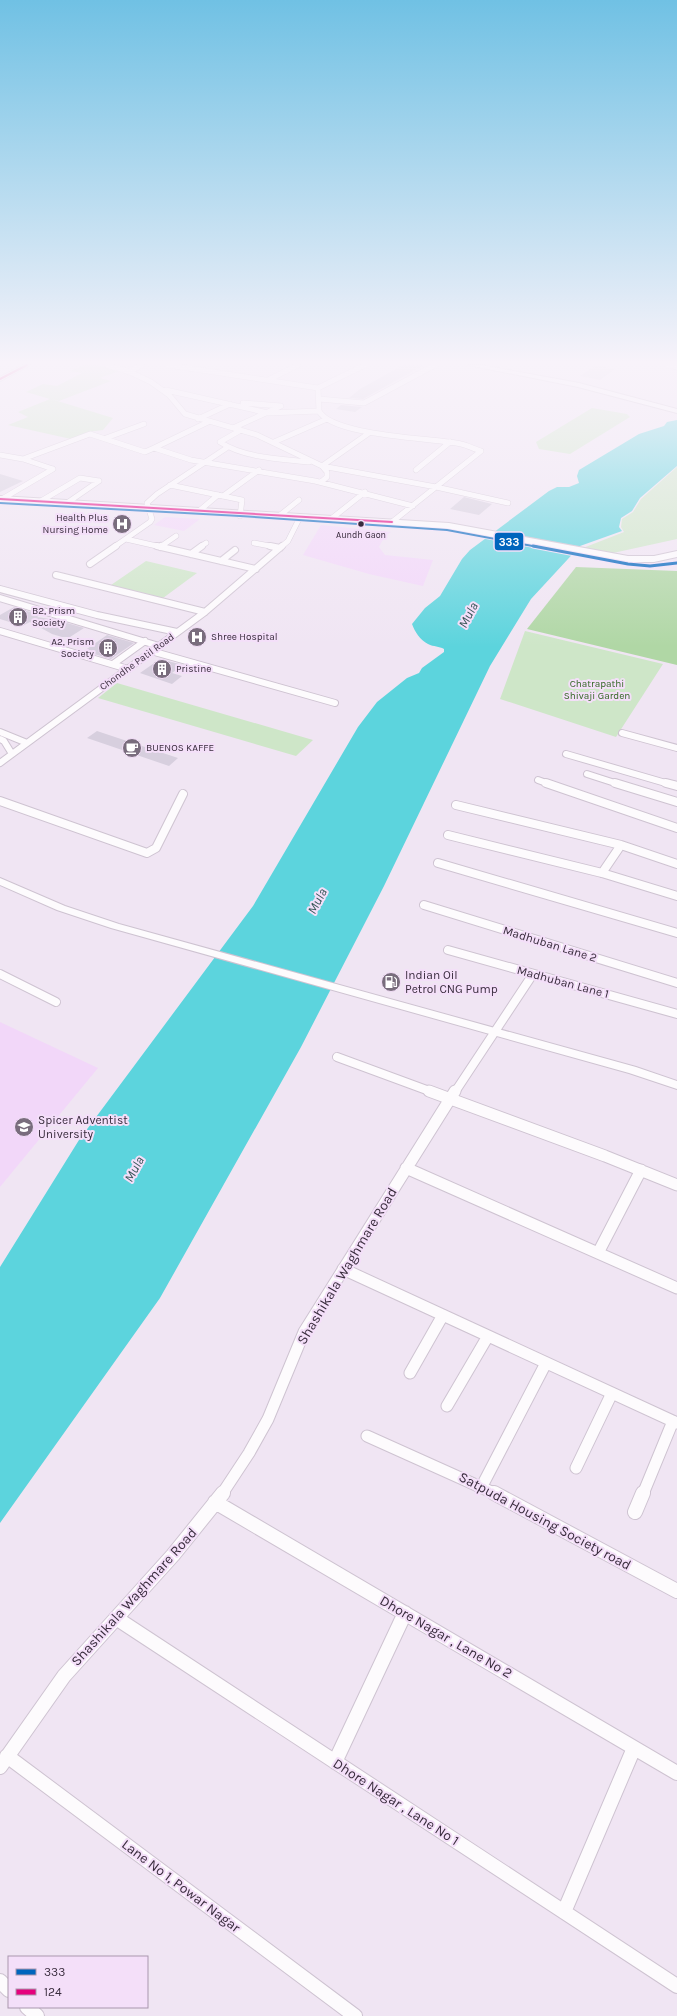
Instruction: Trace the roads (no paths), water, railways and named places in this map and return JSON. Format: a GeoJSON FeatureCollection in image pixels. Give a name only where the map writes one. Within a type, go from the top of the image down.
{"type":"FeatureCollection","features":[{"type":"Feature","properties":{"kind":"main road"},"geometry":{"type":"LineString","coordinates":[[1,500],[67,502],[148,509],[200,511],[299,519],[390,524]]}},
{"type":"Feature","properties":{"kind":"main road"},"geometry":{"type":"LineString","coordinates":[[1,500],[331,519],[462,530],[650,566],[677,563]]}},
{"type":"Feature","properties":{"kind":"main road"},"geometry":{"type":"LineString","coordinates":[[602,558],[654,559],[677,554]]}},
{"type":"Feature","properties":{"kind":"street"},"geometry":{"type":"LineString","coordinates":[[1,500],[53,469],[24,459]]}},
{"type":"Feature","properties":{"kind":"street"},"geometry":{"type":"LineString","coordinates":[[186,459],[203,463],[259,470],[321,482],[413,506]]}},
{"type":"Feature","properties":{"kind":"street"},"geometry":{"type":"LineString","coordinates":[[90,564],[150,522],[152,519],[148,509],[148,501],[170,484],[209,459]]}},
{"type":"Feature","properties":{"kind":"street"},"geometry":{"type":"LineString","coordinates":[[249,469],[263,459]]}},
{"type":"Feature","properties":{"kind":"street"},"geometry":{"type":"LineString","coordinates":[[288,459],[436,487],[508,503]]}},
{"type":"Feature","properties":{"kind":"street"},"geometry":{"type":"LineString","coordinates":[[308,459],[320,465],[327,472],[327,477],[321,482]]}},
{"type":"Feature","properties":{"kind":"street"},"geometry":{"type":"LineString","coordinates":[[320,465],[329,459]]}},
{"type":"Feature","properties":{"kind":"street"},"geometry":{"type":"LineString","coordinates":[[416,470],[429,459]]}},
{"type":"Feature","properties":{"kind":"street"},"geometry":{"type":"LineString","coordinates":[[390,524],[471,459]]}},
{"type":"Feature","properties":{"kind":"street"},"geometry":{"type":"LineString","coordinates":[[200,511],[259,470]]}},
{"type":"Feature","properties":{"kind":"street"},"geometry":{"type":"LineString","coordinates":[[41,501],[80,478],[99,481],[67,502]]}},
{"type":"Feature","properties":{"kind":"street"},"geometry":{"type":"LineString","coordinates":[[170,484],[242,500],[241,514]]}},
{"type":"Feature","properties":{"kind":"street"},"geometry":{"type":"LineString","coordinates":[[331,519],[364,492]]}},
{"type":"Feature","properties":{"kind":"street"},"geometry":{"type":"LineString","coordinates":[[279,516],[299,500]]}},
{"type":"Feature","properties":{"kind":"street","name":"Chondhe Patil Road"},"geometry":{"type":"LineString","coordinates":[[0,762],[205,612],[288,541],[299,519]]}},
{"type":"Feature","properties":{"kind":"street"},"geometry":{"type":"LineString","coordinates":[[160,547],[176,536]]}},
{"type":"Feature","properties":{"kind":"street"},"geometry":{"type":"LineString","coordinates":[[126,539],[256,569]]}},
{"type":"Feature","properties":{"kind":"street"},"geometry":{"type":"LineString","coordinates":[[191,554],[206,543]]}},
{"type":"Feature","properties":{"kind":"street"},"geometry":{"type":"LineString","coordinates":[[254,543],[280,548]]}},
{"type":"Feature","properties":{"kind":"street"},"geometry":{"type":"LineString","coordinates":[[220,561],[235,550]]}},
{"type":"Feature","properties":{"kind":"street"},"geometry":{"type":"LineString","coordinates":[[56,575],[205,612]]}},
{"type":"Feature","properties":{"kind":"street"},"geometry":{"type":"LineString","coordinates":[[0,589],[97,615],[178,632]]}},
{"type":"Feature","properties":{"kind":"street"},"geometry":{"type":"LineString","coordinates":[[0,598],[160,646]]}},
{"type":"Feature","properties":{"kind":"street"},"geometry":{"type":"LineString","coordinates":[[0,630],[128,669]]}},
{"type":"Feature","properties":{"kind":"street"},"geometry":{"type":"LineString","coordinates":[[113,664],[144,641]]}},
{"type":"Feature","properties":{"kind":"street"},"geometry":{"type":"LineString","coordinates":[[151,651],[335,703]]}},
{"type":"Feature","properties":{"kind":"street"},"geometry":{"type":"LineString","coordinates":[[0,732],[27,743]]}},
{"type":"Feature","properties":{"kind":"street"},"geometry":{"type":"LineString","coordinates":[[622,733],[677,748]]}},
{"type":"Feature","properties":{"kind":"street"},"geometry":{"type":"LineString","coordinates":[[0,739],[4,741],[12,754]]}},
{"type":"Feature","properties":{"kind":"street"},"geometry":{"type":"LineString","coordinates":[[566,754],[677,786]]}},
{"type":"Feature","properties":{"kind":"street"},"geometry":{"type":"LineString","coordinates":[[587,774],[677,802]]}},
{"type":"Feature","properties":{"kind":"street"},"geometry":{"type":"LineString","coordinates":[[538,780],[677,828]]}},
{"type":"Feature","properties":{"kind":"street"},"geometry":{"type":"LineString","coordinates":[[0,801],[147,852],[156,848],[183,794]]}},
{"type":"Feature","properties":{"kind":"street"},"geometry":{"type":"LineString","coordinates":[[456,805],[621,844],[677,864]]}},
{"type":"Feature","properties":{"kind":"street"},"geometry":{"type":"LineString","coordinates":[[448,835],[602,874],[677,896]]}},
{"type":"Feature","properties":{"kind":"street"},"geometry":{"type":"LineString","coordinates":[[602,874],[621,844]]}},
{"type":"Feature","properties":{"kind":"street"},"geometry":{"type":"LineString","coordinates":[[438,863],[677,933]]}},
{"type":"Feature","properties":{"kind":"street"},"geometry":{"type":"LineString","coordinates":[[0,881],[45,901],[87,917],[632,1070],[677,1085]]}},
{"type":"Feature","properties":{"kind":"street","name":"Madhuban Lane 2"},"geometry":{"type":"LineString","coordinates":[[424,906],[677,983]]}},
{"type":"Feature","properties":{"kind":"street","name":"Madhuban Lane 1"},"geometry":{"type":"LineString","coordinates":[[448,950],[677,1014]]}},
{"type":"Feature","properties":{"kind":"street"},"geometry":{"type":"LineString","coordinates":[[0,974],[56,1002]]}},
{"type":"Feature","properties":{"kind":"street","name":"Shashikala Waghmare Road"},"geometry":{"type":"LineString","coordinates":[[4,1761],[45,1699],[74,1663],[179,1550],[228,1486],[255,1442],[278,1397],[304,1332],[450,1098],[533,974]]}},
{"type":"Feature","properties":{"kind":"street"},"geometry":{"type":"LineString","coordinates":[[337,1057],[641,1170],[677,1186]]}},
{"type":"Feature","properties":{"kind":"street"},"geometry":{"type":"LineString","coordinates":[[406,1168],[677,1288]]}},
{"type":"Feature","properties":{"kind":"street"},"geometry":{"type":"LineString","coordinates":[[598,1254],[641,1170]]}},
{"type":"Feature","properties":{"kind":"street"},"geometry":{"type":"LineString","coordinates":[[343,1269],[675,1422],[635,1512]]}},
{"type":"Feature","properties":{"kind":"street"},"geometry":{"type":"LineString","coordinates":[[410,1373],[443,1315]]}},
{"type":"Feature","properties":{"kind":"street"},"geometry":{"type":"LineString","coordinates":[[447,1406],[488,1336]]}},
{"type":"Feature","properties":{"kind":"street"},"geometry":{"type":"LineString","coordinates":[[482,1486],[546,1363]]}},
{"type":"Feature","properties":{"kind":"street"},"geometry":{"type":"LineString","coordinates":[[576,1468],[612,1393]]}},
{"type":"Feature","properties":{"kind":"street","name":"Satpuda Housing Society road"},"geometry":{"type":"LineString","coordinates":[[367,1436],[482,1486],[677,1591]]}},
{"type":"Feature","properties":{"kind":"street","name":"Dhore Nagar , Lane No 2"},"geometry":{"type":"LineString","coordinates":[[215,1502],[677,1773]]}},
{"type":"Feature","properties":{"kind":"street"},"geometry":{"type":"LineString","coordinates":[[335,1762],[405,1613]]}},
{"type":"Feature","properties":{"kind":"street","name":"Dhore Nagar , Lane No 1"},"geometry":{"type":"LineString","coordinates":[[116,1618],[677,1986]]}},
{"type":"Feature","properties":{"kind":"street"},"geometry":{"type":"LineString","coordinates":[[564,1912],[634,1748]]}},
{"type":"Feature","properties":{"kind":"street","name":"Lane No 1, Powar Nagar"},"geometry":{"type":"LineString","coordinates":[[4,1761],[355,2016]]}},
{"type":"Feature","properties":{"kind":"street"},"geometry":{"type":"LineString","coordinates":[[0,1981],[8,1989]]}},
{"type":"Feature","properties":{"kind":"street"},"geometry":{"type":"LineString","coordinates":[[28,2008],[37,2016]]}},
{"type":"Feature","properties":{"kind":"water","name":"Mula"},"geometry":{"type":"Polygon","coordinates":[[[597,459],[677,459],[677,466],[640,498],[632,511],[621,518],[619,527],[622,531],[580,546],[531,599],[490,666],[384,886],[301,1047],[160,1298],[0,1523],[0,1267],[79,1140],[253,906],[358,727],[377,702],[407,678],[419,673],[422,668],[444,652],[444,649],[430,645],[420,638],[412,624],[425,608],[440,596],[462,559],[470,550],[549,491],[557,487],[569,487],[579,483],[577,476],[579,470],[597,459]]]}},
{"type":"Feature","properties":{"kind":"place","name":"Health Plus Nursing Home"},"geometry":{"type":"Point","coordinates":[122,524]}},
{"type":"Feature","properties":{"kind":"place","name":"Aundh Gaon"},"geometry":{"type":"Point","coordinates":[361,524]}},
{"type":"Feature","properties":{"kind":"place","name":"B2, Prism Society"},"geometry":{"type":"Point","coordinates":[18,617]}},
{"type":"Feature","properties":{"kind":"place","name":"Shree Hospital"},"geometry":{"type":"Point","coordinates":[197,637]}},
{"type":"Feature","properties":{"kind":"place","name":"A2, Prism Society"},"geometry":{"type":"Point","coordinates":[108,648]}},
{"type":"Feature","properties":{"kind":"place","name":"Pristine"},"geometry":{"type":"Point","coordinates":[162,669]}},
{"type":"Feature","properties":{"kind":"place","name":"BUENOS KAFFE"},"geometry":{"type":"Point","coordinates":[132,748]}},
{"type":"Feature","properties":{"kind":"place","name":"Indian Oil Petrol CNG Pump"},"geometry":{"type":"Point","coordinates":[391,982]}},
{"type":"Feature","properties":{"kind":"place","name":"Spicer Adventist University"},"geometry":{"type":"Point","coordinates":[24,1127]}},
{"type":"Feature","properties":{"kind":"park label","name":"Chatrapathi Shivaji Garden"},"geometry":{"type":"Point","coordinates":[597,690]}}]}
